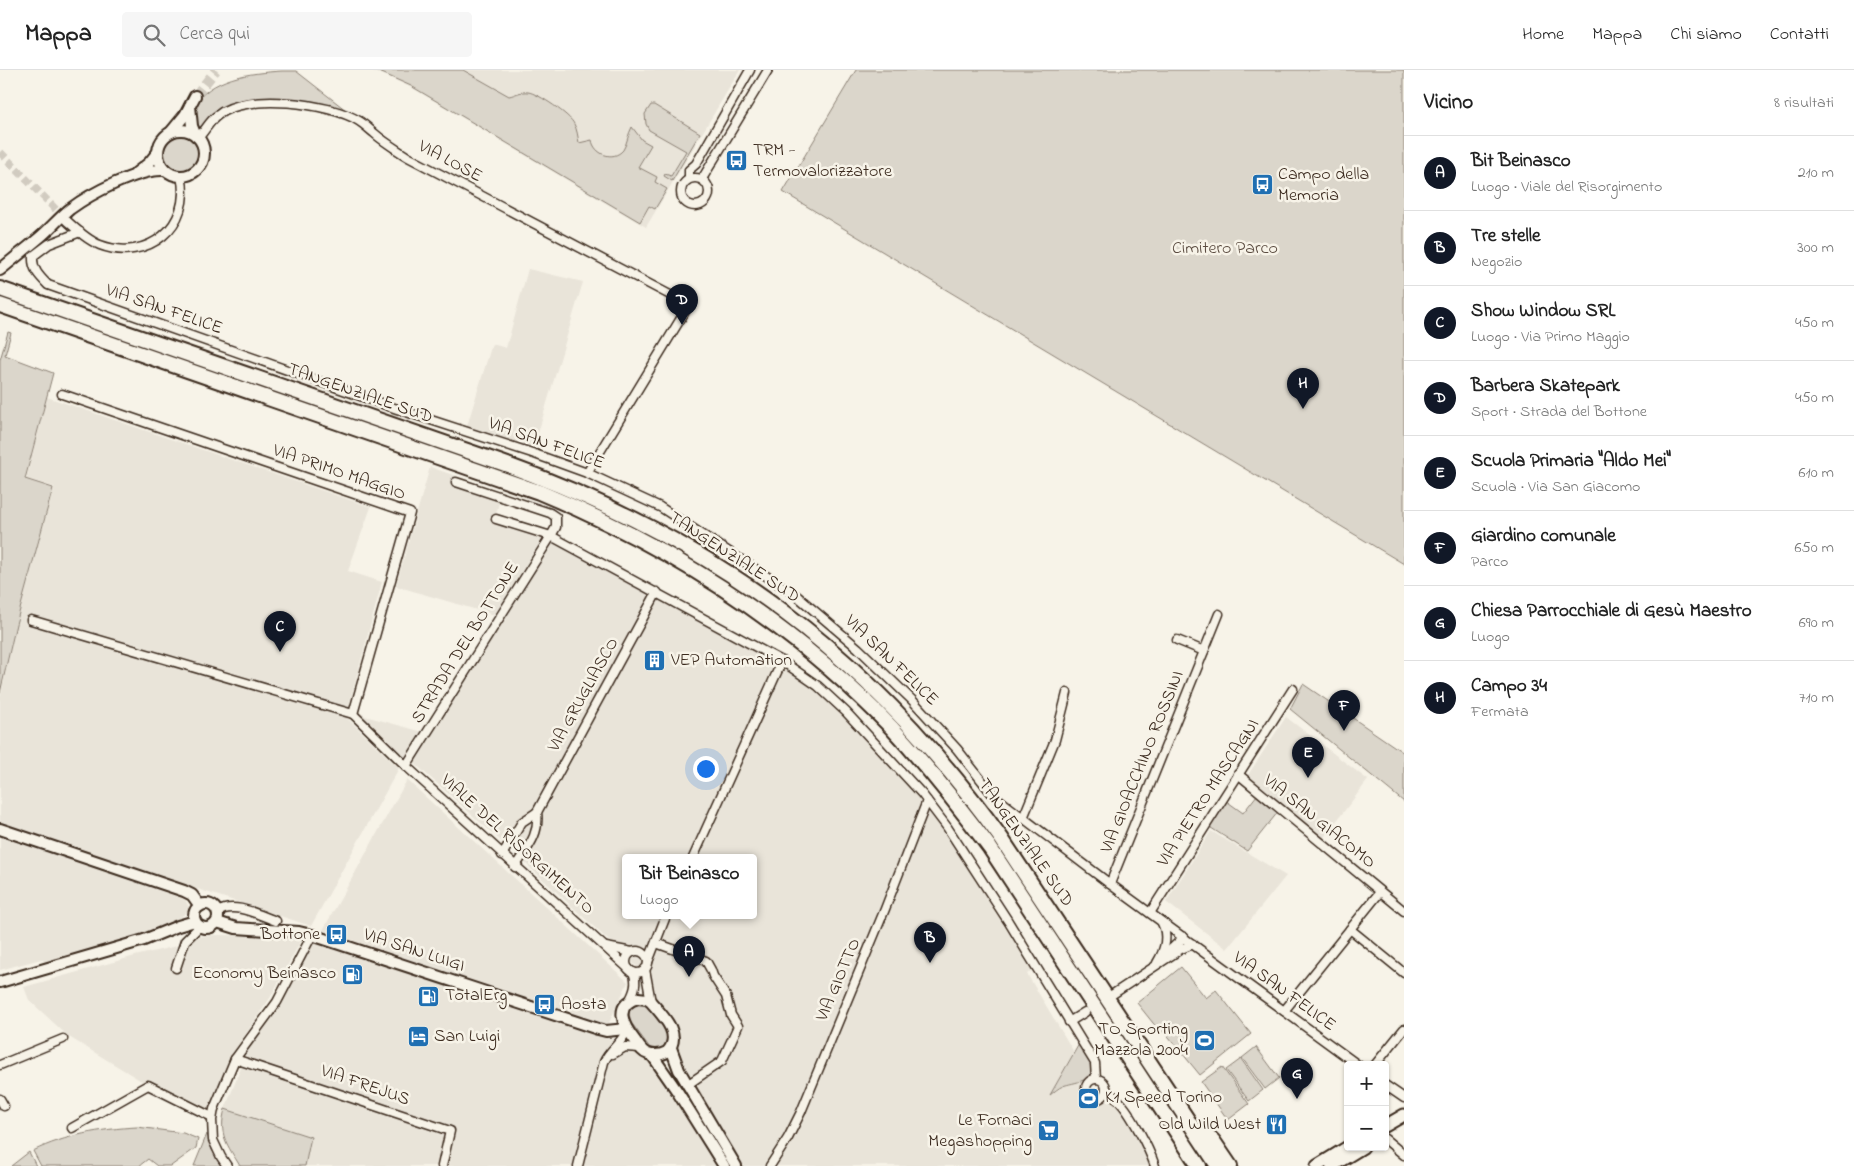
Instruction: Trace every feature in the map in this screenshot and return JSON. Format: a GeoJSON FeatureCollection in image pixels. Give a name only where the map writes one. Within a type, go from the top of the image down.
{"type":"FeatureCollection","features":[{"type":"Feature","properties":{"kind":"highway","name":"TANGENZIALE SUD"},"geometry":{"type":"LineString","coordinates":[[0,289],[545,478],[606,504],[644,523],[689,548],[743,582],[802,625],[857,672],[902,716],[948,768],[1002,838],[1218,1166]]}},
{"type":"Feature","properties":{"kind":"highway","name":"TANGENZIALE SUD"},"geometry":{"type":"LineString","coordinates":[[0,305],[540,492],[588,513],[650,544],[747,604],[815,656],[860,697],[906,744],[952,798],[990,848],[1199,1166]]}},
{"type":"Feature","properties":{"kind":"highway"},"geometry":{"type":"LineString","coordinates":[[1182,1110],[1213,1141],[1230,1166]]}},
{"type":"Feature","properties":{"kind":"main road"},"geometry":{"type":"LineString","coordinates":[[1389,1124],[1404,1115]]}},
{"type":"Feature","properties":{"kind":"main road"},"geometry":{"type":"LineString","coordinates":[[1389,1132],[1404,1124]]}},
{"type":"Feature","properties":{"kind":"main road"},"geometry":{"type":"LineString","coordinates":[[1317,1166],[1344,1149]]}},
{"type":"Feature","properties":{"kind":"main road"},"geometry":{"type":"LineString","coordinates":[[1332,1166],[1356,1151]]}},
{"type":"Feature","properties":{"kind":"street"},"geometry":{"type":"LineString","coordinates":[[688,179],[702,179],[709,188],[709,196],[704,203],[693,206],[685,202],[681,194],[682,185],[688,179],[689,170],[696,164],[750,70]]}},
{"type":"Feature","properties":{"kind":"street"},"geometry":{"type":"LineString","coordinates":[[702,179],[768,70]]}},
{"type":"Feature","properties":{"kind":"street"},"geometry":{"type":"LineString","coordinates":[[192,101],[192,126],[202,144],[204,154],[195,171],[181,176],[165,170],[159,160],[158,152],[164,138],[170,133],[179,124],[192,101]]}},
{"type":"Feature","properties":{"kind":"street","name":"VIA LOSE"},"geometry":{"type":"LineString","coordinates":[[197,137],[217,115],[247,105],[288,102],[308,104],[343,114],[359,121],[408,157],[689,305],[587,473]]}},
{"type":"Feature","properties":{"kind":"street"},"geometry":{"type":"LineString","coordinates":[[170,133],[180,130],[197,137]]}},
{"type":"Feature","properties":{"kind":"street"},"geometry":{"type":"LineString","coordinates":[[129,178],[149,163],[158,152]]}},
{"type":"Feature","properties":{"kind":"street"},"geometry":{"type":"LineString","coordinates":[[0,270],[70,210],[91,195],[129,178],[151,171],[165,170]]}},
{"type":"Feature","properties":{"kind":"street"},"geometry":{"type":"LineString","coordinates":[[66,220],[80,232],[101,245],[116,249],[142,247],[159,239],[172,227],[182,207],[183,191],[181,176]]}},
{"type":"Feature","properties":{"kind":"street","name":"VIA SAN FELICE"},"geometry":{"type":"LineString","coordinates":[[80,232],[49,244],[33,256],[34,268],[48,285],[396,409],[587,473],[660,507],[796,596],[886,673],[957,749],[993,795],[1110,884],[1353,1061]]}},
{"type":"Feature","properties":{"kind":"street","name":"VIA PRIMO MAGGIO"},"geometry":{"type":"LineString","coordinates":[[62,394],[410,513],[353,714]]}},
{"type":"Feature","properties":{"kind":"street","name":"STRADA DEL BOTTONE"},"geometry":{"type":"LineString","coordinates":[[406,766],[557,524],[554,515],[456,482]]}},
{"type":"Feature","properties":{"kind":"street"},"geometry":{"type":"LineString","coordinates":[[496,519],[551,536],[782,660],[818,686],[846,712],[928,801],[948,827],[1095,1063],[1096,1079]]}},
{"type":"Feature","properties":{"kind":"street","name":"VIA GRUGLIASCO"},"geometry":{"type":"LineString","coordinates":[[502,855],[522,822],[537,812],[657,592]]}},
{"type":"Feature","properties":{"kind":"street","name":"VIA GIOACCHINO ROSSINI"},"geometry":{"type":"LineString","coordinates":[[1110,884],[1219,614]]}},
{"type":"Feature","properties":{"kind":"street"},"geometry":{"type":"LineString","coordinates":[[31,620],[353,714],[406,766]]}},
{"type":"Feature","properties":{"kind":"street"},"geometry":{"type":"LineString","coordinates":[[1177,640],[1204,651]]}},
{"type":"Feature","properties":{"kind":"street"},"geometry":{"type":"LineString","coordinates":[[695,854],[782,660]]}},
{"type":"Feature","properties":{"kind":"street","name":"VIA PIETRO MASCAGNI"},"geometry":{"type":"LineString","coordinates":[[1150,913],[1293,688]]}},
{"type":"Feature","properties":{"kind":"street"},"geometry":{"type":"LineString","coordinates":[[1023,818],[1055,740],[1067,693]]}},
{"type":"Feature","properties":{"kind":"street","name":"VIALE DEL RISORGIMENTO"},"geometry":{"type":"LineString","coordinates":[[406,766],[631,971]]}},
{"type":"Feature","properties":{"kind":"street","name":"VIA SAN GIACOMO"},"geometry":{"type":"LineString","coordinates":[[1238,774],[1404,911]]}},
{"type":"Feature","properties":{"kind":"street","name":"VIA GIOTTO"},"geometry":{"type":"LineString","coordinates":[[770,1166],[788,1138],[801,1112],[882,918],[928,801]]}},
{"type":"Feature","properties":{"kind":"street","name":"VIA GRUGLIASCO"},"geometry":{"type":"LineString","coordinates":[[516,867],[537,832],[537,812]]}},
{"type":"Feature","properties":{"kind":"street"},"geometry":{"type":"LineString","coordinates":[[0,829],[192,895],[200,906],[195,912],[197,924],[185,941],[176,968]]}},
{"type":"Feature","properties":{"kind":"street"},"geometry":{"type":"LineString","coordinates":[[1284,1011],[1380,892]]}},
{"type":"Feature","properties":{"kind":"street","name":"VIA SAN LUIGI"},"geometry":{"type":"LineString","coordinates":[[200,906],[211,905],[218,917],[236,928],[299,932],[312,935],[598,1029],[606,1031],[627,1029]]}},
{"type":"Feature","properties":{"kind":"street","name":"VIA SAN LUIGI"},"geometry":{"type":"LineString","coordinates":[[0,982],[144,940],[178,926],[197,924],[209,928],[225,908],[235,907],[276,921]]}},
{"type":"Feature","properties":{"kind":"street"},"geometry":{"type":"LineString","coordinates":[[631,971],[640,972],[646,966],[665,919]]}},
{"type":"Feature","properties":{"kind":"street"},"geometry":{"type":"LineString","coordinates":[[1156,966],[1166,944],[1165,931],[1161,921]]}},
{"type":"Feature","properties":{"kind":"street"},"geometry":{"type":"LineString","coordinates":[[1350,929],[1404,973]]}},
{"type":"Feature","properties":{"kind":"street"},"geometry":{"type":"LineString","coordinates":[[227,1166],[220,1157],[213,1140],[213,1113],[235,1059],[277,1002],[312,935]]}},
{"type":"Feature","properties":{"kind":"street"},"geometry":{"type":"LineString","coordinates":[[1156,966],[1184,938]]}},
{"type":"Feature","properties":{"kind":"street"},"geometry":{"type":"LineString","coordinates":[[598,1029],[610,1026],[622,1013],[635,987],[626,960],[656,940]]}},
{"type":"Feature","properties":{"kind":"street"},"geometry":{"type":"LineString","coordinates":[[656,940],[706,961],[726,996],[731,1014],[738,1026],[725,1059],[681,1096]]}},
{"type":"Feature","properties":{"kind":"street"},"geometry":{"type":"LineString","coordinates":[[1113,994],[1193,944]]}},
{"type":"Feature","properties":{"kind":"street"},"geometry":{"type":"LineString","coordinates":[[606,947],[645,954],[651,1002],[672,1030],[674,1041],[671,1048],[663,1054],[647,1054],[640,1048],[627,1029],[622,1013]]}},
{"type":"Feature","properties":{"kind":"street"},"geometry":{"type":"LineString","coordinates":[[628,1003],[638,998],[651,1002]]}},
{"type":"Feature","properties":{"kind":"street"},"geometry":{"type":"LineString","coordinates":[[1069,1022],[1085,1012]]}},
{"type":"Feature","properties":{"kind":"street"},"geometry":{"type":"LineString","coordinates":[[578,1166],[604,1062],[622,1040],[627,1029]]}},
{"type":"Feature","properties":{"kind":"street"},"geometry":{"type":"LineString","coordinates":[[1379,1061],[1404,1029]]}},
{"type":"Feature","properties":{"kind":"street"},"geometry":{"type":"LineString","coordinates":[[0,1065],[63,1039]]}},
{"type":"Feature","properties":{"kind":"street"},"geometry":{"type":"LineString","coordinates":[[604,1062],[625,1047],[640,1048]]}},
{"type":"Feature","properties":{"kind":"street"},"geometry":{"type":"LineString","coordinates":[[671,1048],[674,1061],[720,1151],[724,1166]]}},
{"type":"Feature","properties":{"kind":"street"},"geometry":{"type":"LineString","coordinates":[[652,1055],[720,1151],[736,1166]]}},
{"type":"Feature","properties":{"kind":"street","name":"VIA FREJUS"},"geometry":{"type":"LineString","coordinates":[[235,1059],[450,1131],[442,1166]]}},
{"type":"Feature","properties":{"kind":"street"},"geometry":{"type":"LineString","coordinates":[[1122,1105],[1105,1099],[1089,1098],[1085,1088],[1089,1081],[1096,1079],[1104,1082],[1106,1089],[1122,1105],[1144,1141],[1155,1166]]}},
{"type":"Feature","properties":{"kind":"street"},"geometry":{"type":"LineString","coordinates":[[72,1128],[148,1085],[213,1113]]}},
{"type":"Feature","properties":{"kind":"street"},"geometry":{"type":"LineString","coordinates":[[1389,1087],[1404,1098]]}},
{"type":"Feature","properties":{"kind":"street"},"geometry":{"type":"LineString","coordinates":[[1098,1100],[1104,1096],[1106,1089]]}},
{"type":"Feature","properties":{"kind":"street"},"geometry":{"type":"LineString","coordinates":[[1389,1142],[1404,1155]]}},
{"type":"Feature","properties":{"kind":"shaded area"},"geometry":{"type":"Polygon","coordinates":[[[370,70],[740,70],[646,227],[416,90],[370,70]]]}},
{"type":"Feature","properties":{"kind":"shaded area"},"geometry":{"type":"Polygon","coordinates":[[[528,269],[583,282],[533,450],[467,426],[492,344],[506,348],[528,269]]]}},
{"type":"Feature","properties":{"kind":"shaded area"},"geometry":{"type":"Polygon","coordinates":[[[47,397],[371,507],[348,571],[382,582],[346,717],[399,768],[311,926],[0,825],[0,697],[16,624],[54,487],[26,479],[47,397]]]}},
{"type":"Feature","properties":{"kind":"shaded area"},"geometry":{"type":"Polygon","coordinates":[[[430,467],[502,492],[494,521],[544,536],[494,615],[396,586],[430,467]]]}},
{"type":"Feature","properties":{"kind":"shaded area"},"geometry":{"type":"Polygon","coordinates":[[[552,542],[780,665],[815,690],[842,716],[924,804],[943,830],[1032,970],[1027,974],[1074,1052],[1050,1095],[1064,1086],[1084,1081],[1082,1092],[1090,1102],[1106,1101],[1118,1106],[1134,1131],[1151,1166],[742,1166],[684,1068],[679,1055],[678,1034],[675,1024],[664,1008],[653,997],[643,974],[511,850],[413,762],[552,542]]]}},
{"type":"Feature","properties":{"kind":"shaded area"},"geometry":{"type":"Polygon","coordinates":[[[362,713],[365,716],[423,732],[406,758],[364,719],[362,713]]]}},
{"type":"Feature","properties":{"kind":"shaded area"},"geometry":{"type":"Polygon","coordinates":[[[1286,717],[1368,780],[1322,840],[1248,775],[1286,717]]]}},
{"type":"Feature","properties":{"kind":"shaded area"},"geometry":{"type":"Polygon","coordinates":[[[407,780],[628,982],[608,1025],[323,930],[407,780]]]}},
{"type":"Feature","properties":{"kind":"shaded area"},"geometry":{"type":"Polygon","coordinates":[[[1211,831],[1286,876],[1227,949],[1166,902],[1211,831]]]}},
{"type":"Feature","properties":{"kind":"shaded area"},"geometry":{"type":"Polygon","coordinates":[[[0,836],[181,898],[186,901],[190,910],[176,920],[143,935],[45,962],[41,959],[0,970],[0,836]]]}},
{"type":"Feature","properties":{"kind":"shaded area"},"geometry":{"type":"Polygon","coordinates":[[[213,935],[303,937],[270,998],[231,1056],[209,1113],[140,1080],[69,1037],[29,1000],[24,987],[189,943],[195,937],[213,935]]]}},
{"type":"Feature","properties":{"kind":"shaded area"},"geometry":{"type":"Polygon","coordinates":[[[315,940],[629,1046],[644,1057],[659,1072],[718,1166],[305,1166],[310,1137],[225,1109],[249,1047],[280,1002],[315,940]]]}},
{"type":"Feature","properties":{"kind":"green space"},"geometry":{"type":"Polygon","coordinates":[[[375,70],[463,70],[509,96],[522,92],[533,93],[554,105],[572,120],[579,143],[592,140],[596,149],[604,155],[619,154],[623,150],[632,127],[642,140],[651,145],[638,167],[657,177],[655,182],[667,189],[655,209],[649,206],[640,222],[411,86],[375,70]]]}},
{"type":"Feature","properties":{"kind":"green space","name":"Cimitero Parco"},"geometry":{"type":"Polygon","coordinates":[[[856,70],[1404,70],[1404,564],[783,192],[856,70]]]}},
{"type":"Feature","properties":{"kind":"green space"},"geometry":{"type":"Polygon","coordinates":[[[296,71],[351,114],[309,102],[222,109],[215,112],[203,127],[196,125],[192,108],[209,89],[244,75],[296,71]]]}},
{"type":"Feature","properties":{"kind":"green space"},"geometry":{"type":"Polygon","coordinates":[[[651,105],[700,133],[672,181],[664,176],[665,174],[671,176],[686,151],[649,130],[645,114],[651,105]]]}},
{"type":"Feature","properties":{"kind":"green space"},"geometry":{"type":"Polygon","coordinates":[[[181,130],[194,134],[200,140],[204,153],[200,166],[194,172],[181,176],[168,172],[162,166],[158,153],[162,140],[168,134],[181,130]]]}},
{"type":"Feature","properties":{"kind":"green space"},"geometry":{"type":"Polygon","coordinates":[[[8,332],[11,333],[5,355],[53,373],[25,479],[53,488],[16,624],[0,693],[0,360],[8,332]]]}},
{"type":"Feature","properties":{"kind":"green space"},"geometry":{"type":"Polygon","coordinates":[[[1303,684],[1404,753],[1404,802],[1290,709],[1303,684]]]}},
{"type":"Feature","properties":{"kind":"green space"},"geometry":{"type":"Polygon","coordinates":[[[1257,795],[1278,812],[1247,851],[1208,826],[1225,800],[1243,813],[1257,795]]]}},
{"type":"Feature","properties":{"kind":"green space"},"geometry":{"type":"Polygon","coordinates":[[[1181,967],[1206,998],[1216,990],[1251,1034],[1200,1075],[1164,1031],[1161,1033],[1137,1003],[1181,967]]]}},
{"type":"Feature","properties":{"kind":"green space"},"geometry":{"type":"Polygon","coordinates":[[[636,1004],[648,1007],[667,1032],[668,1043],[661,1049],[653,1050],[650,1048],[630,1021],[629,1012],[636,1004]]]}},
{"type":"Feature","properties":{"kind":"green space"},"geometry":{"type":"Polygon","coordinates":[[[1079,1044],[1090,1061],[1091,1074],[1083,1080],[1061,1087],[1050,1095],[1079,1044]]]}},
{"type":"Feature","properties":{"kind":"green space"},"geometry":{"type":"Polygon","coordinates":[[[1256,1047],[1279,1078],[1265,1089],[1242,1058],[1256,1047]]]}},
{"type":"Feature","properties":{"kind":"green space"},"geometry":{"type":"Polygon","coordinates":[[[1241,1059],[1263,1090],[1249,1101],[1226,1070],[1241,1059]]]}},
{"type":"Feature","properties":{"kind":"green space"},"geometry":{"type":"Polygon","coordinates":[[[1222,1067],[1249,1104],[1228,1120],[1201,1082],[1222,1067]]]}},
{"type":"Feature","properties":{"kind":"green space"},"geometry":{"type":"Polygon","coordinates":[[[225,1109],[311,1137],[305,1166],[240,1166],[223,1133],[225,1109]]]}},
{"type":"Feature","properties":{"kind":"green space"},"geometry":{"type":"Polygon","coordinates":[[[137,1127],[183,1133],[198,1139],[196,1148],[171,1166],[157,1166],[148,1159],[139,1166],[41,1166],[33,1151],[45,1145],[84,1134],[110,1129],[137,1127]]]}},
{"type":"Feature","properties":{"kind":"green space"},"geometry":{"type":"Polygon","coordinates":[[[207,1134],[212,1150],[222,1166],[194,1166],[207,1134]]]}},
{"type":"Feature","properties":{"kind":"green space"},"geometry":{"type":"Polygon","coordinates":[[[29,1152],[36,1166],[11,1166],[29,1152]]]}},
{"type":"Feature","properties":{"kind":"tunnel"},"geometry":{"type":"LineString","coordinates":[[195,96],[216,70]]}},
{"type":"Feature","properties":{"kind":"tunnel"},"geometry":{"type":"LineString","coordinates":[[0,152],[65,219]]}},
{"type":"Feature","properties":{"kind":"place","name":"TRM - Termovalorizzatore"},"geometry":{"type":"Point","coordinates":[737,161]}},
{"type":"Feature","properties":{"kind":"place","name":"Campo della Memoria"},"geometry":{"type":"Point","coordinates":[1262,185]}},
{"type":"Feature","properties":{"kind":"place","name":"Barbera Skatepark"},"geometry":{"type":"Point","coordinates":[682,325]}},
{"type":"Feature","properties":{"kind":"place","name":"Campo 34"},"geometry":{"type":"Point","coordinates":[1303,409]}},
{"type":"Feature","properties":{"kind":"place","name":"Show Window SRL"},"geometry":{"type":"Point","coordinates":[280,652]}},
{"type":"Feature","properties":{"kind":"place","name":"VEP Automation"},"geometry":{"type":"Point","coordinates":[655,661]}},
{"type":"Feature","properties":{"kind":"place","name":"Giardino comunale"},"geometry":{"type":"Point","coordinates":[1344,731]}},
{"type":"Feature","properties":{"kind":"place","name":"Scuola Primaria \"Aldo Mei\""},"geometry":{"type":"Point","coordinates":[1308,778]}},
{"type":"Feature","properties":{"kind":"place","name":"Bottone"},"geometry":{"type":"Point","coordinates":[336,935]}},
{"type":"Feature","properties":{"kind":"place","name":"Tre stelle"},"geometry":{"type":"Point","coordinates":[930,963]}},
{"type":"Feature","properties":{"kind":"place","name":"Economy Beinasco"},"geometry":{"type":"Point","coordinates":[352,974]}},
{"type":"Feature","properties":{"kind":"place","name":"Bit Beinasco"},"geometry":{"type":"Point","coordinates":[689,977]}},
{"type":"Feature","properties":{"kind":"place","name":"TotalErg"},"geometry":{"type":"Point","coordinates":[429,996]}},
{"type":"Feature","properties":{"kind":"place","name":"Aosta"},"geometry":{"type":"Point","coordinates":[545,1005]}},
{"type":"Feature","properties":{"kind":"place","name":"San Luigi"},"geometry":{"type":"Point","coordinates":[418,1037]}},
{"type":"Feature","properties":{"kind":"place","name":"TO Sporting Mazzola 2004"},"geometry":{"type":"Point","coordinates":[1204,1040]}},
{"type":"Feature","properties":{"kind":"place","name":"K1 Speed Torino"},"geometry":{"type":"Point","coordinates":[1089,1098]}},
{"type":"Feature","properties":{"kind":"place","name":"Chiesa Parrocchiale di Gesù Maestro"},"geometry":{"type":"Point","coordinates":[1297,1099]}},
{"type":"Feature","properties":{"kind":"place","name":"Old Wild West"},"geometry":{"type":"Point","coordinates":[1277,1125]}},
{"type":"Feature","properties":{"kind":"place","name":"Le Fornaci Megashopping"},"geometry":{"type":"Point","coordinates":[1048,1131]}}]}
